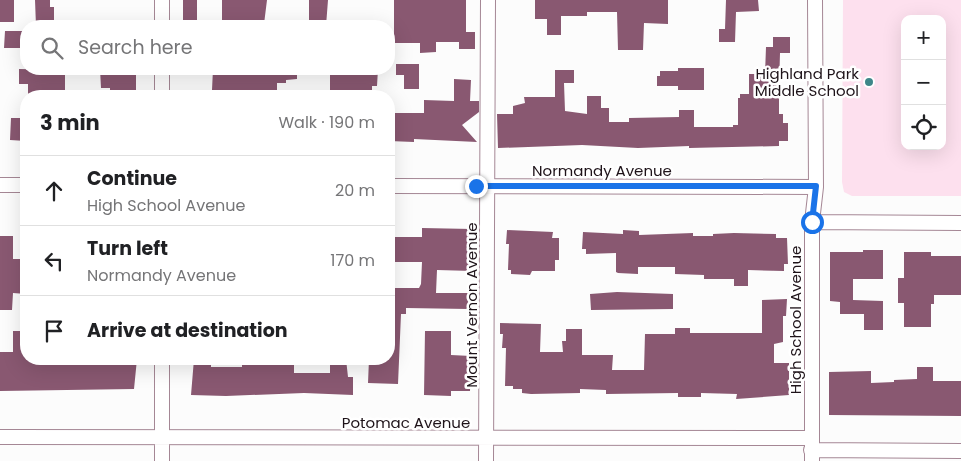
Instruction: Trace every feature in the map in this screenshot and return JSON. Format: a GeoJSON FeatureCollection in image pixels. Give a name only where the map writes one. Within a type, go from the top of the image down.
{"type":"FeatureCollection","features":[{"type":"Feature","properties":{"kind":"street"},"geometry":{"type":"LineString","coordinates":[[162,0],[162,20]]}},
{"type":"Feature","properties":{"kind":"street","name":"Mount Vernon Avenue"},"geometry":{"type":"LineString","coordinates":[[486,461],[488,0]]}},
{"type":"Feature","properties":{"kind":"street","name":"High School Avenue"},"geometry":{"type":"LineString","coordinates":[[812,450],[812,222],[816,186],[815,0]]}},
{"type":"Feature","properties":{"kind":"street"},"geometry":{"type":"LineString","coordinates":[[162,75],[162,90]]}},
{"type":"Feature","properties":{"kind":"street"},"geometry":{"type":"LineString","coordinates":[[0,185],[20,185]]}},
{"type":"Feature","properties":{"kind":"street","name":"Normandy Avenue"},"geometry":{"type":"LineString","coordinates":[[395,186],[816,186]]}},
{"type":"Feature","properties":{"kind":"street"},"geometry":{"type":"LineString","coordinates":[[812,222],[961,223]]}},
{"type":"Feature","properties":{"kind":"street"},"geometry":{"type":"LineString","coordinates":[[162,365],[162,461]]}},
{"type":"Feature","properties":{"kind":"street","name":"Potomac Avenue"},"geometry":{"type":"LineString","coordinates":[[0,438],[486,438],[812,450],[961,451]]}},
{"type":"Feature","properties":{"kind":"shaded area","name":"Highland Park Middle School"},"geometry":{"type":"Polygon","coordinates":[[[843,0],[961,0],[961,196],[852,196],[844,192],[842,182],[843,0]]]}},
{"type":"Feature","properties":{"kind":"building"},"geometry":{"type":"Polygon","coordinates":[[[0,0],[14,0],[14,22],[0,22],[0,0]]]}},
{"type":"Feature","properties":{"kind":"building"},"geometry":{"type":"Polygon","coordinates":[[[35,0],[50,0],[50,7],[54,7],[54,20],[36,20],[35,0]]]}},
{"type":"Feature","properties":{"kind":"building"},"geometry":{"type":"Polygon","coordinates":[[[183,0],[197,0],[197,20],[183,20],[183,0]]]}},
{"type":"Feature","properties":{"kind":"building"},"geometry":{"type":"Polygon","coordinates":[[[222,0],[267,0],[264,20],[222,20],[222,0]]]}},
{"type":"Feature","properties":{"kind":"building"},"geometry":{"type":"Polygon","coordinates":[[[309,0],[328,0],[326,20],[309,20],[309,0]]]}},
{"type":"Feature","properties":{"kind":"building"},"geometry":{"type":"Polygon","coordinates":[[[394,0],[466,0],[466,32],[475,32],[475,49],[459,49],[459,42],[436,42],[436,52],[420,53],[420,43],[395,43],[394,0]]]}},
{"type":"Feature","properties":{"kind":"building"},"geometry":{"type":"Polygon","coordinates":[[[535,0],[668,0],[668,24],[644,23],[643,50],[618,50],[617,12],[587,12],[587,16],[561,16],[561,35],[547,35],[547,19],[535,19],[535,0]]]}},
{"type":"Feature","properties":{"kind":"building"},"geometry":{"type":"Polygon","coordinates":[[[726,0],[758,0],[759,11],[736,12],[735,42],[719,42],[719,29],[725,29],[726,0]]]}},
{"type":"Feature","properties":{"kind":"building"},"geometry":{"type":"Polygon","coordinates":[[[5,31],[20,31],[20,48],[4,48],[5,31]]]}},
{"type":"Feature","properties":{"kind":"building"},"geometry":{"type":"Polygon","coordinates":[[[773,37],[790,37],[790,53],[780,53],[779,88],[779,114],[783,114],[783,123],[788,123],[788,141],[779,141],[779,146],[638,148],[582,145],[498,148],[497,114],[513,114],[513,106],[525,103],[524,97],[555,97],[555,70],[574,70],[574,83],[564,83],[565,111],[587,114],[587,96],[601,96],[601,108],[609,108],[609,122],[629,122],[629,118],[679,117],[679,110],[694,110],[694,127],[733,127],[733,125],[738,125],[738,98],[740,98],[740,94],[749,94],[749,74],[765,74],[766,47],[773,47],[773,37]]]}},
{"type":"Feature","properties":{"kind":"building"},"geometry":{"type":"Polygon","coordinates":[[[396,64],[419,64],[419,89],[404,89],[404,75],[396,75],[396,64]]]}},
{"type":"Feature","properties":{"kind":"building"},"geometry":{"type":"Polygon","coordinates":[[[678,68],[704,68],[704,90],[678,90],[678,86],[657,86],[657,76],[660,76],[660,71],[678,71],[678,68]]]}},
{"type":"Feature","properties":{"kind":"building"},"geometry":{"type":"Polygon","coordinates":[[[19,69],[20,75],[65,75],[65,90],[28,90],[28,84],[19,84],[19,69]]]}},
{"type":"Feature","properties":{"kind":"building"},"geometry":{"type":"Polygon","coordinates":[[[100,75],[136,75],[136,90],[101,88],[100,75]]]}},
{"type":"Feature","properties":{"kind":"building"},"geometry":{"type":"Polygon","coordinates":[[[213,75],[297,75],[297,79],[286,80],[286,83],[277,83],[277,90],[212,90],[213,75]]]}},
{"type":"Feature","properties":{"kind":"building"},"geometry":{"type":"Polygon","coordinates":[[[330,75],[378,75],[377,86],[372,86],[372,90],[330,90],[330,75]]]}},
{"type":"Feature","properties":{"kind":"building"},"geometry":{"type":"Polygon","coordinates":[[[454,79],[471,80],[470,101],[479,101],[479,112],[462,125],[477,142],[414,139],[414,142],[395,141],[395,113],[424,113],[424,100],[454,101],[454,79]]]}},
{"type":"Feature","properties":{"kind":"building"},"geometry":{"type":"Polygon","coordinates":[[[11,118],[20,118],[20,141],[10,140],[11,118]]]}},
{"type":"Feature","properties":{"kind":"building"},"geometry":{"type":"Polygon","coordinates":[[[422,228],[472,229],[470,259],[473,259],[473,271],[437,270],[436,293],[469,293],[468,309],[406,308],[406,314],[401,314],[398,384],[368,383],[369,365],[395,365],[395,288],[419,288],[421,284],[422,262],[395,262],[395,237],[422,237],[422,228]]]}},
{"type":"Feature","properties":{"kind":"building"},"geometry":{"type":"Polygon","coordinates":[[[507,230],[553,232],[552,238],[559,238],[559,260],[555,260],[555,271],[532,271],[530,275],[511,274],[511,270],[508,270],[509,244],[506,244],[507,230]]]}},
{"type":"Feature","properties":{"kind":"building"},"geometry":{"type":"Polygon","coordinates":[[[623,230],[639,231],[639,235],[693,233],[693,236],[734,233],[776,234],[776,238],[787,238],[788,264],[784,264],[784,271],[748,270],[748,286],[734,286],[734,279],[704,279],[704,275],[675,274],[675,267],[638,267],[638,274],[618,273],[616,272],[616,253],[586,254],[586,249],[582,249],[583,232],[623,234],[623,230]]]}},
{"type":"Feature","properties":{"kind":"building"},"geometry":{"type":"Polygon","coordinates":[[[0,236],[13,236],[13,259],[20,259],[20,294],[13,293],[12,310],[0,310],[0,236]]]}},
{"type":"Feature","properties":{"kind":"building"},"geometry":{"type":"Polygon","coordinates":[[[863,250],[883,250],[883,279],[853,279],[853,300],[883,301],[883,330],[864,330],[864,314],[840,314],[840,302],[830,301],[830,252],[863,252],[863,250]]]}},
{"type":"Feature","properties":{"kind":"building"},"geometry":{"type":"Polygon","coordinates":[[[904,252],[931,252],[931,256],[961,256],[961,295],[934,295],[934,304],[931,304],[931,327],[904,327],[904,303],[898,303],[898,278],[904,278],[904,252]]]}},
{"type":"Feature","properties":{"kind":"building"},"geometry":{"type":"Polygon","coordinates":[[[617,292],[673,294],[673,309],[591,310],[590,294],[617,292]]]}},
{"type":"Feature","properties":{"kind":"building"},"geometry":{"type":"Polygon","coordinates":[[[787,299],[786,316],[783,316],[783,342],[774,344],[774,363],[789,363],[789,395],[736,399],[737,394],[701,393],[701,397],[678,397],[678,393],[606,394],[606,390],[580,389],[580,393],[531,394],[522,393],[522,389],[513,389],[513,386],[505,386],[506,348],[502,348],[503,334],[500,334],[500,323],[541,324],[540,352],[563,352],[562,341],[566,341],[566,329],[582,329],[582,355],[613,355],[612,370],[644,370],[645,334],[675,334],[675,328],[690,328],[690,333],[762,333],[762,300],[787,299]]]}},
{"type":"Feature","properties":{"kind":"building"},"geometry":{"type":"Polygon","coordinates":[[[13,331],[20,331],[20,365],[136,365],[134,389],[0,391],[0,352],[13,352],[13,331]]]}},
{"type":"Feature","properties":{"kind":"building"},"geometry":{"type":"Polygon","coordinates":[[[425,331],[451,331],[451,355],[471,356],[470,391],[451,391],[451,396],[424,395],[425,331]]]}},
{"type":"Feature","properties":{"kind":"building"},"geometry":{"type":"Polygon","coordinates":[[[194,365],[242,367],[242,365],[294,365],[294,373],[330,373],[330,365],[347,365],[348,377],[353,377],[353,395],[304,393],[226,396],[191,395],[194,365]]]}},
{"type":"Feature","properties":{"kind":"building"},"geometry":{"type":"Polygon","coordinates":[[[917,367],[933,367],[933,381],[961,381],[961,416],[829,415],[829,372],[871,371],[871,383],[894,382],[894,380],[917,379],[917,367]]]}},
{"type":"Feature","properties":{"kind":"place","name":"Highland Park Middle School"},"geometry":{"type":"Point","coordinates":[869,82]}},
{"type":"Feature","properties":{"kind":"route"},"geometry":{"type":"LineString","coordinates":[[476,186],[816,186],[812,222]]}}]}
